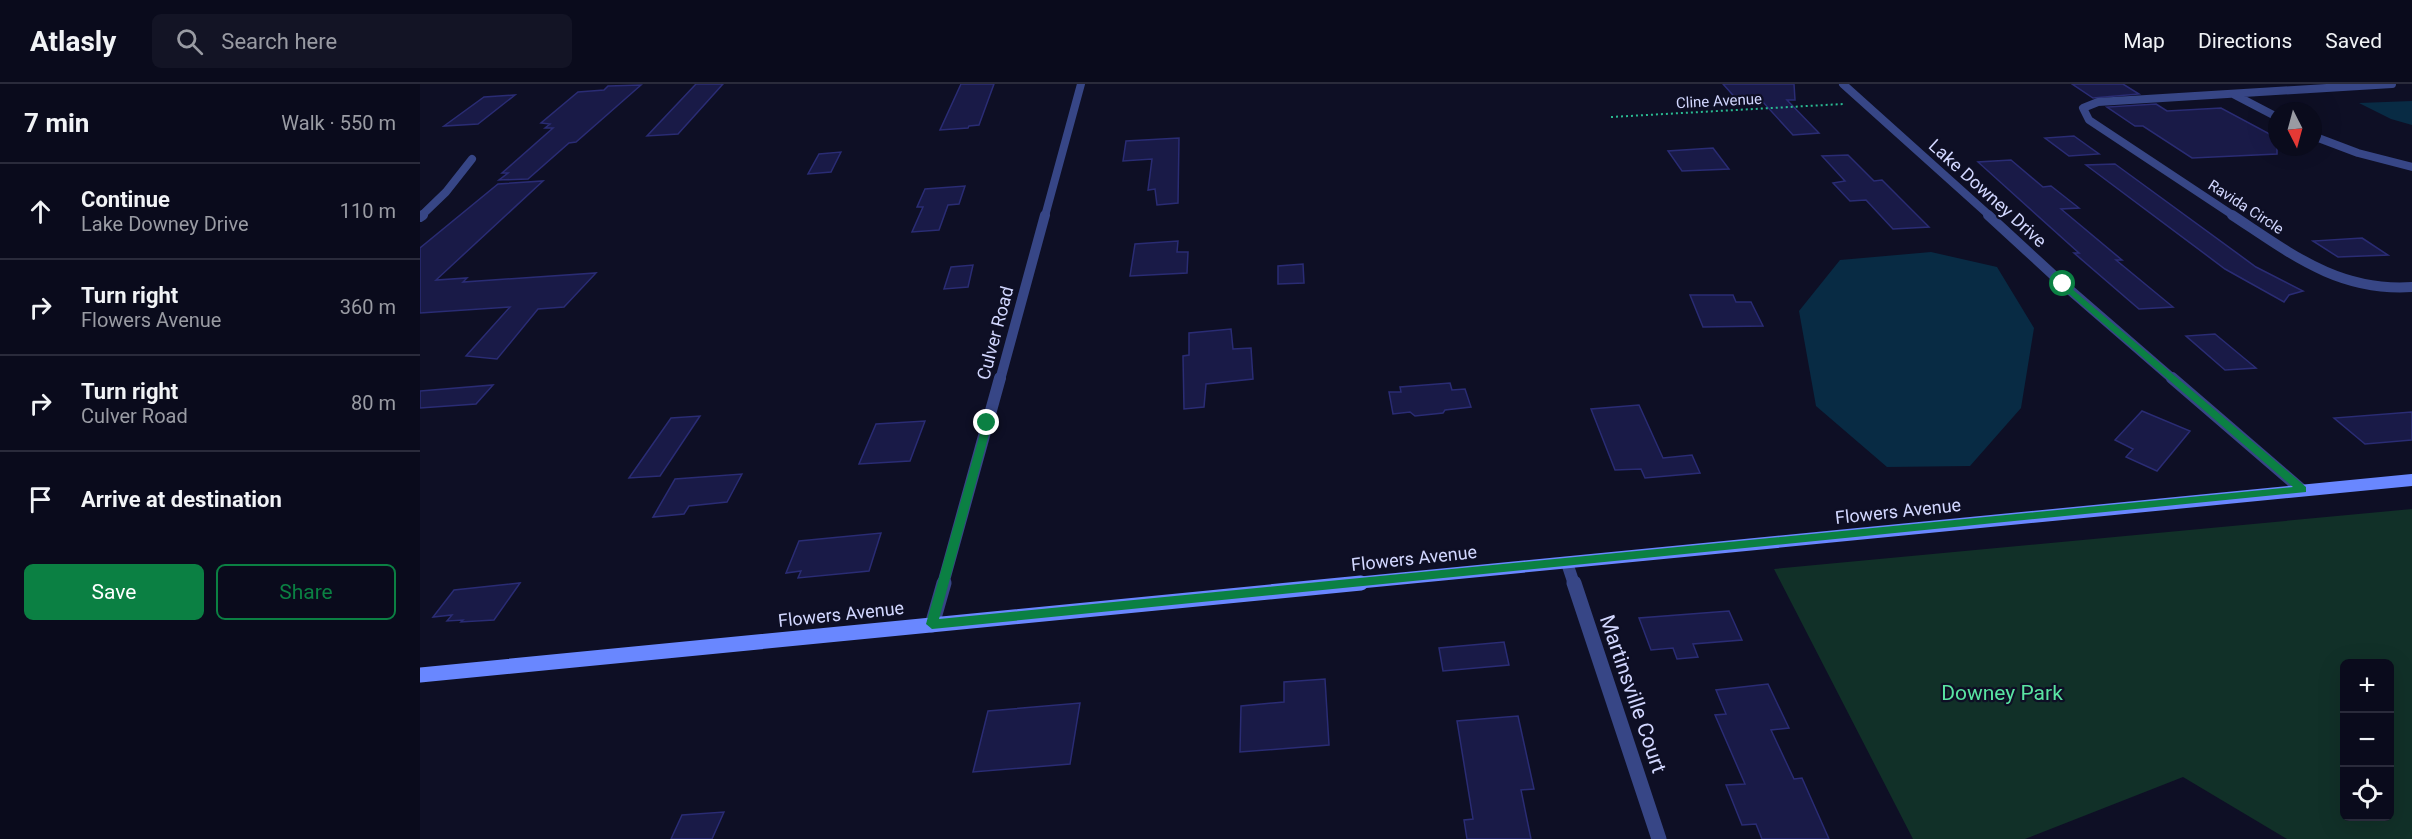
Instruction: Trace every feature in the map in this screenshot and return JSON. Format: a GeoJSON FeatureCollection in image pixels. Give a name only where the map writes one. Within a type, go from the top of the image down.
{"type":"FeatureCollection","features":[{"type":"Feature","properties":{"kind":"street","name":"Culver Road"},"geometry":{"type":"LineString","coordinates":[[932,624],[1081,84]]}},
{"type":"Feature","properties":{"kind":"street","name":"Lake Downey Drive"},"geometry":{"type":"LineString","coordinates":[[1842,84],[1987,212],[2063,284],[2302,490]]}},
{"type":"Feature","properties":{"kind":"street"},"geometry":{"type":"LineString","coordinates":[[2233,94],[2392,84]]}},
{"type":"Feature","properties":{"kind":"street"},"geometry":{"type":"LineString","coordinates":[[2233,94],[2268,112]]}},
{"type":"Feature","properties":{"kind":"street","name":"Ravida Circle"},"geometry":{"type":"LineString","coordinates":[[2233,94],[2098,102],[2083,108],[2089,120],[2310,266],[2355,283],[2397,288],[2412,287]]}},
{"type":"Feature","properties":{"kind":"street"},"geometry":{"type":"LineString","coordinates":[[2322,139],[2358,153],[2412,168]]}},
{"type":"Feature","properties":{"kind":"street"},"geometry":{"type":"LineString","coordinates":[[420,217],[446,192],[472,159]]}},
{"type":"Feature","properties":{"kind":"street","name":"Flowers Avenue"},"geometry":{"type":"LineString","coordinates":[[420,675],[2412,480]]}},
{"type":"Feature","properties":{"kind":"street","name":"Martinsville Court"},"geometry":{"type":"LineString","coordinates":[[1567,563],[1659,839]]}},
{"type":"Feature","properties":{"kind":"path","name":"Cline Avenue"},"geometry":{"type":"LineString","coordinates":[[1611,117],[1864,103]]}},
{"type":"Feature","properties":{"kind":"green space","name":"Downey Park"},"geometry":{"type":"Polygon","coordinates":[[[2412,509],[2412,839],[2287,839],[2183,777],[2025,839],[1913,839],[1774,569],[2412,509]]]}},
{"type":"Feature","properties":{"kind":"water"},"geometry":{"type":"Polygon","coordinates":[[[2412,101],[2412,125],[2391,119],[2359,103],[2412,101]]]}},
{"type":"Feature","properties":{"kind":"water"},"geometry":{"type":"Polygon","coordinates":[[[1931,252],[1997,267],[2034,328],[2021,408],[1970,466],[1887,467],[1816,406],[1799,311],[1840,260],[1931,252]]]}},
{"type":"Feature","properties":{"kind":"building"},"geometry":{"type":"Polygon","coordinates":[[[696,84],[723,84],[678,134],[647,136],[696,84]]]}},
{"type":"Feature","properties":{"kind":"building"},"geometry":{"type":"Polygon","coordinates":[[[961,84],[994,84],[979,125],[940,130],[961,84]]]}},
{"type":"Feature","properties":{"kind":"building"},"geometry":{"type":"Polygon","coordinates":[[[1723,84],[1794,84],[1795,100],[1787,100],[1819,133],[1793,135],[1762,101],[1739,102],[1723,84]]]}},
{"type":"Feature","properties":{"kind":"building"},"geometry":{"type":"Polygon","coordinates":[[[2072,84],[2123,84],[2139,94],[2093,98],[2072,84]]]}},
{"type":"Feature","properties":{"kind":"building"},"geometry":{"type":"Polygon","coordinates":[[[641,85],[576,142],[569,143],[528,179],[499,180],[508,173],[502,173],[553,128],[545,128],[550,124],[541,123],[578,92],[604,90],[608,86],[641,85]]]}},
{"type":"Feature","properties":{"kind":"building"},"geometry":{"type":"Polygon","coordinates":[[[515,95],[478,124],[444,126],[484,97],[515,95]]]}},
{"type":"Feature","properties":{"kind":"building"},"geometry":{"type":"Polygon","coordinates":[[[2156,104],[2167,111],[2221,108],[2268,133],[2268,154],[2192,158],[2143,126],[2135,126],[2107,107],[2156,104]]]}},
{"type":"Feature","properties":{"kind":"building"},"geometry":{"type":"Polygon","coordinates":[[[2074,136],[2099,154],[2069,156],[2045,138],[2074,136]]]}},
{"type":"Feature","properties":{"kind":"building"},"geometry":{"type":"Polygon","coordinates":[[[1179,138],[1178,203],[1157,205],[1155,189],[1148,190],[1152,159],[1123,161],[1126,141],[1179,138]]]}},
{"type":"Feature","properties":{"kind":"building"},"geometry":{"type":"Polygon","coordinates":[[[1713,148],[1729,169],[1682,171],[1668,151],[1713,148]]]}},
{"type":"Feature","properties":{"kind":"building"},"geometry":{"type":"Polygon","coordinates":[[[841,152],[831,172],[808,174],[819,154],[841,152]]]}},
{"type":"Feature","properties":{"kind":"building"},"geometry":{"type":"Polygon","coordinates":[[[1848,155],[1874,181],[1882,180],[1929,227],[1893,229],[1866,200],[1850,201],[1833,183],[1845,181],[1822,156],[1848,155]]]}},
{"type":"Feature","properties":{"kind":"building"},"geometry":{"type":"Polygon","coordinates":[[[2011,160],[2043,187],[2051,186],[2079,208],[2061,209],[2122,260],[2116,260],[2173,307],[2139,309],[2074,253],[2079,253],[1978,162],[2011,160]]]}},
{"type":"Feature","properties":{"kind":"building"},"geometry":{"type":"Polygon","coordinates":[[[2115,164],[2256,267],[2303,291],[2289,295],[2284,302],[2225,269],[2086,165],[2115,164]]]}},
{"type":"Feature","properties":{"kind":"building"},"geometry":{"type":"Polygon","coordinates":[[[543,181],[436,280],[467,278],[463,282],[596,273],[564,307],[538,309],[497,359],[466,356],[510,307],[420,313],[420,248],[498,184],[543,181]]]}},
{"type":"Feature","properties":{"kind":"building"},"geometry":{"type":"Polygon","coordinates":[[[965,186],[959,204],[948,205],[939,230],[912,232],[923,207],[917,207],[925,189],[965,186]]]}},
{"type":"Feature","properties":{"kind":"building"},"geometry":{"type":"Polygon","coordinates":[[[2362,238],[2388,255],[2338,257],[2313,241],[2362,238]]]}},
{"type":"Feature","properties":{"kind":"building"},"geometry":{"type":"Polygon","coordinates":[[[1178,241],[1177,252],[1188,252],[1187,273],[1130,276],[1135,244],[1178,241]]]}},
{"type":"Feature","properties":{"kind":"building"},"geometry":{"type":"Polygon","coordinates":[[[1303,264],[1304,283],[1278,284],[1278,266],[1303,264]]]}},
{"type":"Feature","properties":{"kind":"building"},"geometry":{"type":"Polygon","coordinates":[[[973,265],[968,287],[944,289],[951,267],[973,265]]]}},
{"type":"Feature","properties":{"kind":"building"},"geometry":{"type":"Polygon","coordinates":[[[1690,295],[1733,295],[1736,302],[1751,302],[1763,326],[1703,327],[1690,295]]]}},
{"type":"Feature","properties":{"kind":"building"},"geometry":{"type":"Polygon","coordinates":[[[1231,329],[1233,349],[1251,348],[1253,379],[1206,384],[1204,407],[1184,409],[1183,356],[1189,355],[1189,333],[1231,329]]]}},
{"type":"Feature","properties":{"kind":"building"},"geometry":{"type":"Polygon","coordinates":[[[2215,334],[2256,368],[2225,370],[2186,336],[2215,334]]]}},
{"type":"Feature","properties":{"kind":"building"},"geometry":{"type":"Polygon","coordinates":[[[1450,383],[1452,390],[1465,389],[1471,407],[1415,416],[1410,412],[1393,414],[1389,392],[1401,392],[1400,387],[1450,383]]]}},
{"type":"Feature","properties":{"kind":"building"},"geometry":{"type":"Polygon","coordinates":[[[493,385],[476,404],[420,408],[420,391],[493,385]]]}},
{"type":"Feature","properties":{"kind":"building"},"geometry":{"type":"Polygon","coordinates":[[[1639,405],[1663,458],[1692,455],[1700,473],[1645,478],[1641,469],[1615,470],[1591,409],[1639,405]]]}},
{"type":"Feature","properties":{"kind":"building"},"geometry":{"type":"Polygon","coordinates":[[[2142,411],[2190,431],[2157,471],[2126,457],[2133,449],[2115,440],[2142,411]]]}},
{"type":"Feature","properties":{"kind":"building"},"geometry":{"type":"Polygon","coordinates":[[[2412,412],[2412,440],[2365,444],[2334,418],[2412,412]]]}},
{"type":"Feature","properties":{"kind":"building"},"geometry":{"type":"Polygon","coordinates":[[[700,416],[660,476],[629,478],[671,418],[700,416]]]}},
{"type":"Feature","properties":{"kind":"building"},"geometry":{"type":"Polygon","coordinates":[[[925,421],[910,461],[859,464],[876,424],[925,421]]]}},
{"type":"Feature","properties":{"kind":"building"},"geometry":{"type":"Polygon","coordinates":[[[742,474],[727,502],[689,506],[684,514],[653,517],[675,479],[742,474]]]}},
{"type":"Feature","properties":{"kind":"building"},"geometry":{"type":"Polygon","coordinates":[[[881,533],[869,571],[798,578],[801,571],[786,573],[799,541],[881,533]]]}},
{"type":"Feature","properties":{"kind":"building"},"geometry":{"type":"Polygon","coordinates":[[[520,583],[494,620],[461,622],[463,620],[447,621],[452,615],[433,617],[454,590],[520,583]]]}},
{"type":"Feature","properties":{"kind":"building"},"geometry":{"type":"Polygon","coordinates":[[[1729,611],[1742,640],[1693,644],[1698,657],[1677,659],[1673,648],[1651,650],[1639,618],[1729,611]]]}},
{"type":"Feature","properties":{"kind":"building"},"geometry":{"type":"Polygon","coordinates":[[[1504,642],[1509,665],[1443,671],[1439,648],[1504,642]]]}},
{"type":"Feature","properties":{"kind":"building"},"geometry":{"type":"Polygon","coordinates":[[[1325,679],[1329,745],[1240,752],[1241,706],[1284,702],[1284,682],[1325,679]]]}},
{"type":"Feature","properties":{"kind":"building"},"geometry":{"type":"Polygon","coordinates":[[[1768,684],[1789,728],[1771,730],[1794,779],[1802,778],[1829,839],[1762,839],[1756,824],[1742,825],[1726,785],[1745,784],[1715,715],[1726,714],[1716,690],[1768,684]]]}},
{"type":"Feature","properties":{"kind":"building"},"geometry":{"type":"Polygon","coordinates":[[[1080,703],[1070,764],[973,772],[988,711],[1080,703]]]}},
{"type":"Feature","properties":{"kind":"building"},"geometry":{"type":"Polygon","coordinates":[[[1518,716],[1534,789],[1521,790],[1531,839],[1467,839],[1464,820],[1473,819],[1457,721],[1518,716]]]}},
{"type":"Feature","properties":{"kind":"building"},"geometry":{"type":"Polygon","coordinates":[[[724,812],[712,839],[671,839],[682,815],[724,812]]]}},
{"type":"Feature","properties":{"kind":"route"},"geometry":{"type":"LineString","coordinates":[[987,423],[932,624],[1167,603],[2302,490],[2063,284]]}}]}
